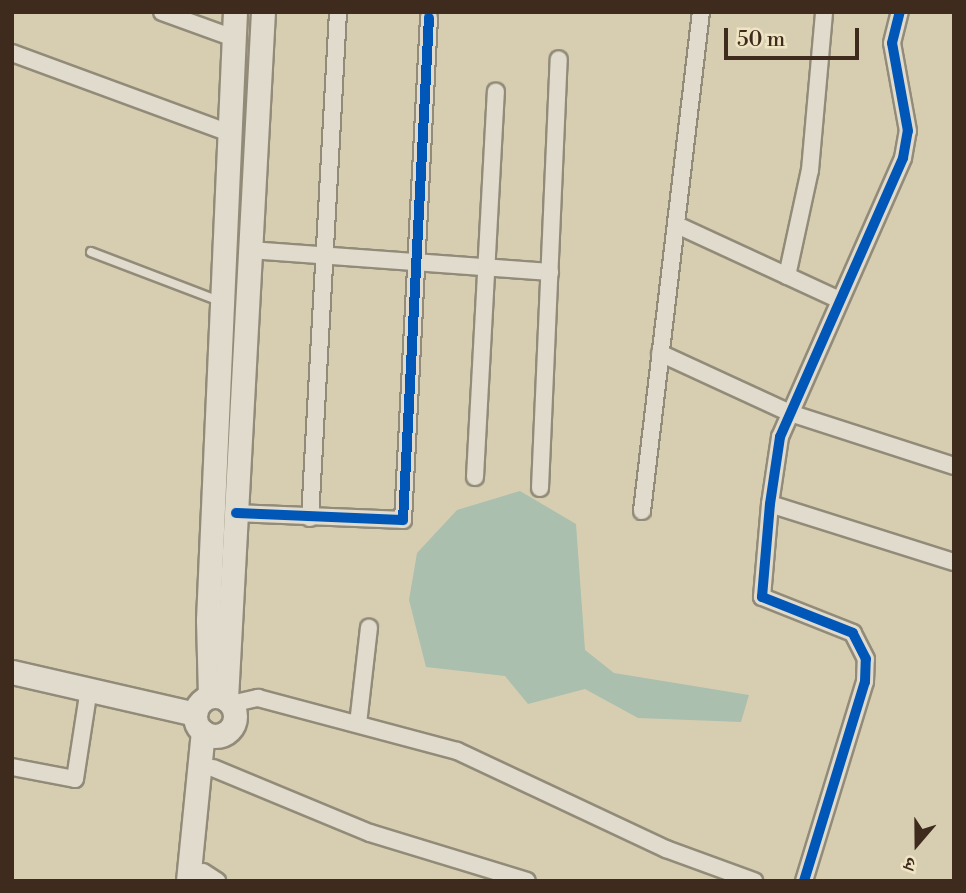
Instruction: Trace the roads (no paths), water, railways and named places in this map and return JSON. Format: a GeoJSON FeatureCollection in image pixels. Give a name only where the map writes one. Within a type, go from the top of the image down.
{"type":"FeatureCollection","features":[{"type":"Feature","properties":{"kind":"main road"},"geometry":{"type":"LineString","coordinates":[[12,671],[89,689],[204,727],[233,726],[223,700],[208,621],[235,12]]}},
{"type":"Feature","properties":{"kind":"main road"},"geometry":{"type":"LineString","coordinates":[[203,879],[204,727],[223,700],[236,513],[263,12]]}},
{"type":"Feature","properties":{"kind":"main road"},"geometry":{"type":"LineString","coordinates":[[203,879],[213,768],[204,727]]}},
{"type":"Feature","properties":{"kind":"street"},"geometry":{"type":"LineString","coordinates":[[162,12],[233,38]]}},
{"type":"Feature","properties":{"kind":"street"},"geometry":{"type":"LineString","coordinates":[[310,518],[338,12]]}},
{"type":"Feature","properties":{"kind":"street"},"geometry":{"type":"LineString","coordinates":[[642,511],[701,12]]}},
{"type":"Feature","properties":{"kind":"street"},"geometry":{"type":"LineString","coordinates":[[787,276],[810,170],[824,12]]}},
{"type":"Feature","properties":{"kind":"street"},"geometry":{"type":"LineString","coordinates":[[804,881],[867,670],[865,650],[853,633],[762,597],[770,504],[777,449],[790,413],[906,147],[893,60],[897,13]]}},
{"type":"Feature","properties":{"kind":"street"},"geometry":{"type":"LineString","coordinates":[[236,513],[403,520],[429,19]]}},
{"type":"Feature","properties":{"kind":"street"},"geometry":{"type":"LineString","coordinates":[[12,53],[229,133]]}},
{"type":"Feature","properties":{"kind":"street"},"geometry":{"type":"LineString","coordinates":[[540,488],[559,59]]}},
{"type":"Feature","properties":{"kind":"street"},"geometry":{"type":"LineString","coordinates":[[475,477],[496,92]]}},
{"type":"Feature","properties":{"kind":"street"},"geometry":{"type":"LineString","coordinates":[[677,225],[839,300]]}},
{"type":"Feature","properties":{"kind":"street"},"geometry":{"type":"LineString","coordinates":[[250,250],[416,265],[550,272]]}},
{"type":"Feature","properties":{"kind":"street"},"geometry":{"type":"LineString","coordinates":[[660,353],[790,413],[954,466]]}},
{"type":"Feature","properties":{"kind":"street"},"geometry":{"type":"LineString","coordinates":[[770,504],[954,562]]}},
{"type":"Feature","properties":{"kind":"street"},"geometry":{"type":"LineString","coordinates":[[358,724],[369,628]]}},
{"type":"Feature","properties":{"kind":"street"},"geometry":{"type":"LineString","coordinates":[[12,768],[76,778],[89,689]]}},
{"type":"Feature","properties":{"kind":"street"},"geometry":{"type":"LineString","coordinates":[[223,700],[258,698],[481,760],[666,849],[754,881]]}},
{"type":"Feature","properties":{"kind":"street"},"geometry":{"type":"LineString","coordinates":[[213,768],[370,833],[527,881]]}},
{"type":"Feature","properties":{"kind":"lane"},"geometry":{"type":"LineString","coordinates":[[91,252],[222,302]]}}]}
